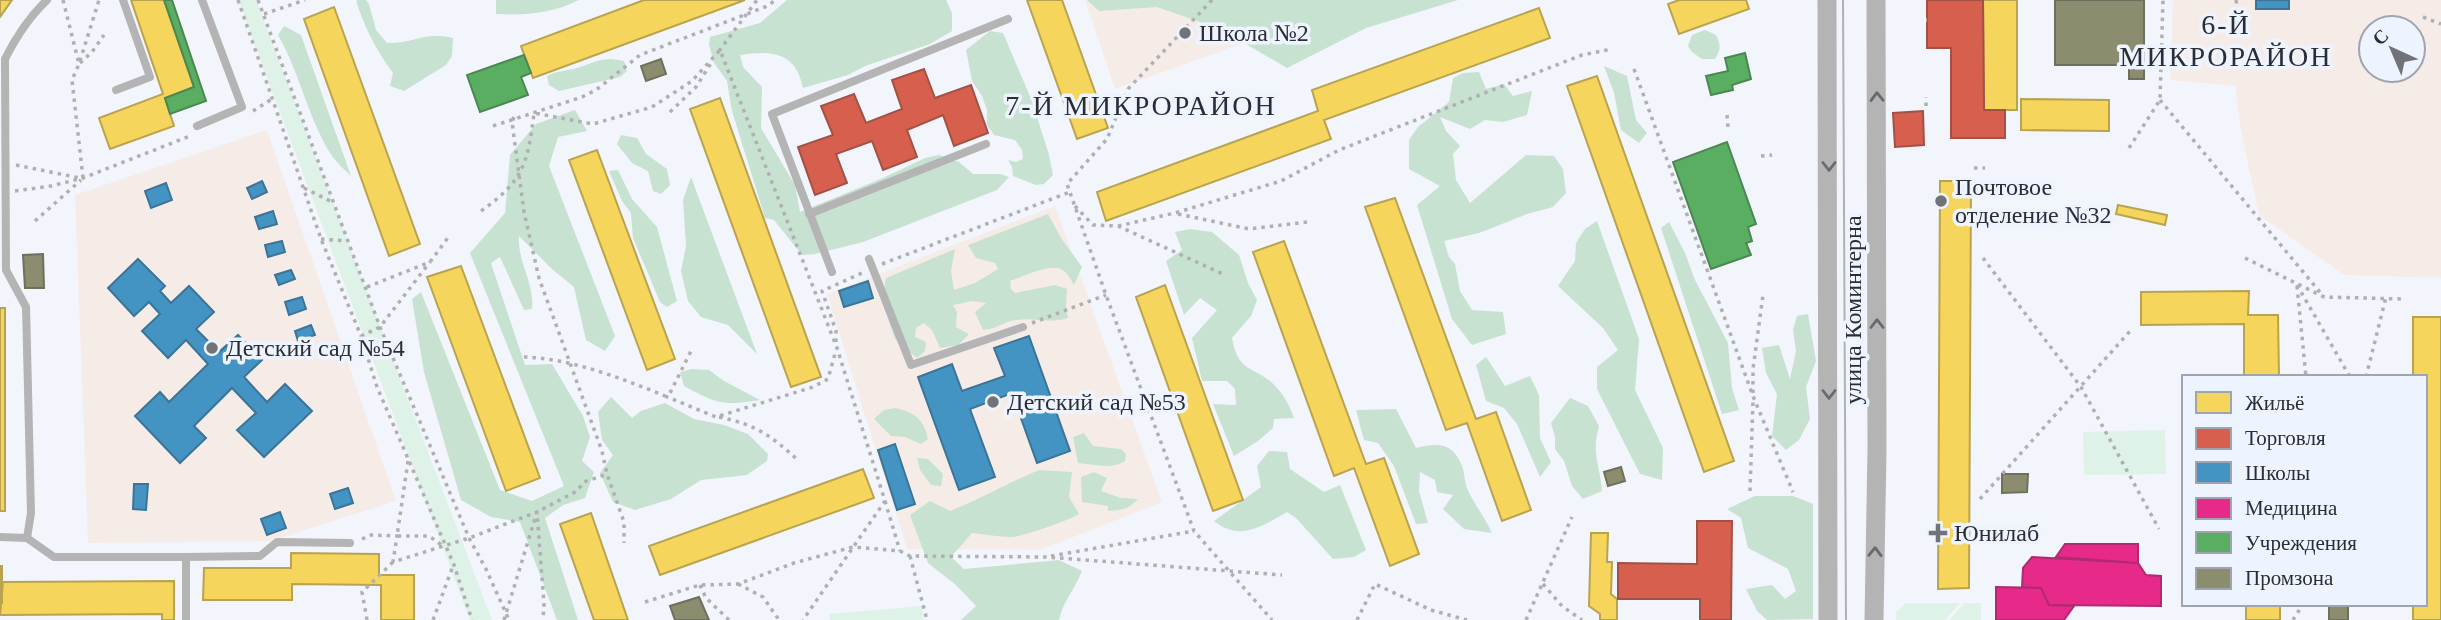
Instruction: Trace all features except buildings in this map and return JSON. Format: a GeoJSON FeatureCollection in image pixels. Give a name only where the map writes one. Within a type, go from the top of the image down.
{"type":"FeatureCollection","features":[{"type":"Feature","properties":{"kind":"street","name":"улица Коминтерна"},"geometry":{"type":"LineString","coordinates":[[1827,0],[1828,620]]}},
{"type":"Feature","properties":{"kind":"street","name":"улица Коминтерна"},"geometry":{"type":"LineString","coordinates":[[1874,620],[1877,366],[1876,0]]}},
{"type":"Feature","properties":{"kind":"lane"},"geometry":{"type":"LineString","coordinates":[[27,538],[31,513],[26,307],[6,270],[5,59],[17,35],[47,0]]}},
{"type":"Feature","properties":{"kind":"lane"},"geometry":{"type":"LineString","coordinates":[[116,90],[150,77],[123,0]]}},
{"type":"Feature","properties":{"kind":"lane"},"geometry":{"type":"LineString","coordinates":[[196,130],[242,107],[202,0]]}},
{"type":"Feature","properties":{"kind":"lane"},"geometry":{"type":"LineString","coordinates":[[832,272],[772,114],[1008,19]]}},
{"type":"Feature","properties":{"kind":"lane"},"geometry":{"type":"LineString","coordinates":[[810,214],[986,144]]}},
{"type":"Feature","properties":{"kind":"lane"},"geometry":{"type":"LineString","coordinates":[[869,259],[911,365],[1023,327]]}},
{"type":"Feature","properties":{"kind":"lane"},"geometry":{"type":"LineString","coordinates":[[0,537],[27,538],[54,557],[260,556],[277,542],[350,543]]}},
{"type":"Feature","properties":{"kind":"lane"},"geometry":{"type":"LineString","coordinates":[[186,557],[186,620]]}},
{"type":"Feature","properties":{"kind":"path"},"geometry":{"type":"LineString","coordinates":[[63,0],[79,64]]}},
{"type":"Feature","properties":{"kind":"path"},"geometry":{"type":"LineString","coordinates":[[83,178],[72,80],[99,0]]}},
{"type":"Feature","properties":{"kind":"path"},"geometry":{"type":"LineString","coordinates":[[238,0],[321,239],[361,336],[377,387],[454,565],[472,620]]}},
{"type":"Feature","properties":{"kind":"path"},"geometry":{"type":"LineString","coordinates":[[258,0],[380,327],[469,538],[507,620]]}},
{"type":"Feature","properties":{"kind":"path"},"geometry":{"type":"LineString","coordinates":[[263,14],[305,0]]}},
{"type":"Feature","properties":{"kind":"path"},"geometry":{"type":"LineString","coordinates":[[534,113],[593,124],[652,107],[692,81],[720,50],[757,0]]}},
{"type":"Feature","properties":{"kind":"path"},"geometry":{"type":"LineString","coordinates":[[493,126],[596,90],[640,55],[765,7],[776,0]]}},
{"type":"Feature","properties":{"kind":"path"},"geometry":{"type":"LineString","coordinates":[[1212,0],[1128,89],[1107,139],[1067,184],[1105,295],[1194,531],[1272,620]]}},
{"type":"Feature","properties":{"kind":"path"},"geometry":{"type":"LineString","coordinates":[[2129,148],[2160,100],[2163,0]]}},
{"type":"Feature","properties":{"kind":"path"},"geometry":{"type":"LineString","coordinates":[[2236,0],[2239,17]]}},
{"type":"Feature","properties":{"kind":"path"},"geometry":{"type":"LineString","coordinates":[[79,64],[104,35]]}},
{"type":"Feature","properties":{"kind":"path"},"geometry":{"type":"LineString","coordinates":[[1074,205],[1093,225],[1118,226],[1175,213],[1281,181],[1339,150],[1583,55],[1612,49]]}},
{"type":"Feature","properties":{"kind":"path"},"geometry":{"type":"LineString","coordinates":[[670,112],[696,87],[720,50]]}},
{"type":"Feature","properties":{"kind":"path"},"geometry":{"type":"LineString","coordinates":[[720,50],[837,348],[900,551]]}},
{"type":"Feature","properties":{"kind":"path"},"geometry":{"type":"LineString","coordinates":[[1634,68],[1753,396],[1793,492]]}},
{"type":"Feature","properties":{"kind":"path"},"geometry":{"type":"LineString","coordinates":[[1926,97],[1926,106]]}},
{"type":"Feature","properties":{"kind":"path"},"geometry":{"type":"LineString","coordinates":[[244,115],[272,99]]}},
{"type":"Feature","properties":{"kind":"path"},"geometry":{"type":"LineString","coordinates":[[2160,100],[2324,297]]}},
{"type":"Feature","properties":{"kind":"path"},"geometry":{"type":"LineString","coordinates":[[481,211],[519,177],[529,155],[534,113]]}},
{"type":"Feature","properties":{"kind":"path"},"geometry":{"type":"LineString","coordinates":[[1727,115],[1728,127]]}},
{"type":"Feature","properties":{"kind":"path"},"geometry":{"type":"LineString","coordinates":[[514,117],[512,122],[524,212],[539,278],[602,451],[624,522],[624,544]]}},
{"type":"Feature","properties":{"kind":"path"},"geometry":{"type":"LineString","coordinates":[[13,191],[83,178],[196,130]]}},
{"type":"Feature","properties":{"kind":"path"},"geometry":{"type":"LineString","coordinates":[[1761,156],[1772,155]]}},
{"type":"Feature","properties":{"kind":"path"},"geometry":{"type":"LineString","coordinates":[[15,165],[83,178]]}},
{"type":"Feature","properties":{"kind":"path"},"geometry":{"type":"LineString","coordinates":[[1974,168],[1985,168]]}},
{"type":"Feature","properties":{"kind":"path"},"geometry":{"type":"LineString","coordinates":[[36,221],[83,178]]}},
{"type":"Feature","properties":{"kind":"path"},"geometry":{"type":"LineString","coordinates":[[302,187],[334,203]]}},
{"type":"Feature","properties":{"kind":"path"},"geometry":{"type":"LineString","coordinates":[[716,417],[828,379],[837,348],[835,331],[822,291],[873,268],[1070,192]]}},
{"type":"Feature","properties":{"kind":"path"},"geometry":{"type":"LineString","coordinates":[[1175,213],[1249,229],[1307,222]]}},
{"type":"Feature","properties":{"kind":"path"},"geometry":{"type":"LineString","coordinates":[[1118,226],[1226,275]]}},
{"type":"Feature","properties":{"kind":"path"},"geometry":{"type":"LineString","coordinates":[[361,336],[380,327],[450,235]]}},
{"type":"Feature","properties":{"kind":"path"},"geometry":{"type":"LineString","coordinates":[[321,239],[348,242]]}},
{"type":"Feature","properties":{"kind":"path"},"geometry":{"type":"LineString","coordinates":[[1983,258],[2081,387],[2159,529]]}},
{"type":"Feature","properties":{"kind":"path"},"geometry":{"type":"LineString","coordinates":[[2245,258],[2324,297],[2403,299]]}},
{"type":"Feature","properties":{"kind":"path"},"geometry":{"type":"LineString","coordinates":[[367,287],[430,262]]}},
{"type":"Feature","properties":{"kind":"path"},"geometry":{"type":"LineString","coordinates":[[2296,284],[2306,375]]}},
{"type":"Feature","properties":{"kind":"path"},"geometry":{"type":"LineString","coordinates":[[2296,284],[2349,375]]}},
{"type":"Feature","properties":{"kind":"path"},"geometry":{"type":"LineString","coordinates":[[1023,327],[1105,295]]}},
{"type":"Feature","properties":{"kind":"path"},"geometry":{"type":"LineString","coordinates":[[1751,491],[1753,369],[1763,295]]}},
{"type":"Feature","properties":{"kind":"path"},"geometry":{"type":"LineString","coordinates":[[2366,375],[2386,297]]}},
{"type":"Feature","properties":{"kind":"path"},"geometry":{"type":"LineString","coordinates":[[1980,499],[2131,330]]}},
{"type":"Feature","properties":{"kind":"path"},"geometry":{"type":"LineString","coordinates":[[665,396],[670,393],[692,349]]}},
{"type":"Feature","properties":{"kind":"path"},"geometry":{"type":"LineString","coordinates":[[524,357],[541,357],[606,374],[716,417],[746,423],[765,433],[799,461]]}},
{"type":"Feature","properties":{"kind":"path"},"geometry":{"type":"LineString","coordinates":[[393,562],[408,459]]}},
{"type":"Feature","properties":{"kind":"path"},"geometry":{"type":"LineString","coordinates":[[367,620],[362,592],[393,562],[444,547],[537,512],[577,491],[584,482],[607,474]]}},
{"type":"Feature","properties":{"kind":"path"},"geometry":{"type":"LineString","coordinates":[[803,620],[885,501]]}},
{"type":"Feature","properties":{"kind":"path"},"geometry":{"type":"LineString","coordinates":[[506,613],[537,512]]}},
{"type":"Feature","properties":{"kind":"path"},"geometry":{"type":"LineString","coordinates":[[537,512],[543,620]]}},
{"type":"Feature","properties":{"kind":"path"},"geometry":{"type":"LineString","coordinates":[[1527,620],[1572,517]]}},
{"type":"Feature","properties":{"kind":"path"},"geometry":{"type":"LineString","coordinates":[[1046,557],[1194,531]]}},
{"type":"Feature","properties":{"kind":"path"},"geometry":{"type":"LineString","coordinates":[[350,543],[371,535],[429,536],[444,547]]}},
{"type":"Feature","properties":{"kind":"path"},"geometry":{"type":"LineString","coordinates":[[645,602],[700,585],[738,584],[794,563],[853,547],[900,551],[910,556],[1046,557],[1282,575]]}},
{"type":"Feature","properties":{"kind":"path"},"geometry":{"type":"LineString","coordinates":[[910,556],[927,620]]}},
{"type":"Feature","properties":{"kind":"path"},"geometry":{"type":"LineString","coordinates":[[433,620],[454,565]]}},
{"type":"Feature","properties":{"kind":"path"},"geometry":{"type":"LineString","coordinates":[[738,584],[763,597],[779,620]]}},
{"type":"Feature","properties":{"kind":"path"},"geometry":{"type":"LineString","coordinates":[[1357,620],[1375,584],[1431,610],[1467,620]]}},
{"type":"Feature","properties":{"kind":"path"},"geometry":{"type":"LineString","coordinates":[[1543,584],[1562,606],[1582,620]]}},
{"type":"Feature","properties":{"kind":"path"},"geometry":{"type":"LineString","coordinates":[[700,585],[706,598],[729,620]]}},
{"type":"Feature","properties":{"kind":"shaded area","name":"Школа №2"},"geometry":{"type":"Polygon","coordinates":[[[1085,0],[1366,0],[1115,89],[1085,0]]]}},
{"type":"Feature","properties":{"kind":"shaded area"},"geometry":{"type":"Polygon","coordinates":[[[2173,0],[2441,0],[2441,278],[2344,275],[2259,215],[2241,131],[2235,86],[2170,80],[2173,0]]]}},
{"type":"Feature","properties":{"kind":"shaded area","name":"Детский сад №54"},"geometry":{"type":"Polygon","coordinates":[[[267,130],[396,501],[270,541],[88,543],[75,195],[267,130]]]}},
{"type":"Feature","properties":{"kind":"shaded area","name":"Детский сад №53"},"geometry":{"type":"Polygon","coordinates":[[[1055,206],[1162,502],[1040,550],[907,549],[827,294],[1055,206]]]}},
{"type":"Feature","properties":{"kind":"green space"},"geometry":{"type":"Polygon","coordinates":[[[238,0],[256,0],[492,620],[470,620],[238,0]]]}},
{"type":"Feature","properties":{"kind":"green space"},"geometry":{"type":"Polygon","coordinates":[[[366,0],[369,4],[376,30],[387,43],[434,36],[453,38],[452,56],[446,65],[404,91],[390,86],[393,73],[367,30],[356,1],[366,0]]]}},
{"type":"Feature","properties":{"kind":"green space"},"geometry":{"type":"Polygon","coordinates":[[[496,0],[579,0],[548,11],[496,14],[496,0]]]}},
{"type":"Feature","properties":{"kind":"green space"},"geometry":{"type":"Polygon","coordinates":[[[787,0],[946,0],[952,13],[952,31],[930,44],[865,66],[848,75],[803,88],[795,67],[781,56],[762,53],[740,55],[743,67],[762,87],[761,128],[795,185],[800,212],[925,158],[939,155],[959,162],[973,174],[1000,174],[1009,177],[997,190],[863,242],[802,255],[774,220],[765,218],[732,111],[727,81],[714,63],[709,45],[710,37],[760,23],[787,0]]]}},
{"type":"Feature","properties":{"kind":"green space"},"geometry":{"type":"Polygon","coordinates":[[[1087,0],[1458,0],[1366,28],[1287,68],[1220,29],[1157,7],[1099,11],[1087,0]]]}},
{"type":"Feature","properties":{"kind":"green space"},"geometry":{"type":"Polygon","coordinates":[[[284,26],[301,35],[351,176],[332,156],[317,127],[278,35],[284,26]]]}},
{"type":"Feature","properties":{"kind":"green space"},"geometry":{"type":"Polygon","coordinates":[[[1705,30],[1716,35],[1719,42],[1715,59],[1702,59],[1688,46],[1692,35],[1705,30]]]}},
{"type":"Feature","properties":{"kind":"green space"},"geometry":{"type":"Polygon","coordinates":[[[990,31],[1003,33],[1032,101],[1053,175],[1044,184],[1036,185],[1013,176],[1008,160],[1016,162],[1023,159],[1022,150],[1015,140],[994,135],[987,125],[987,110],[972,81],[966,50],[990,31]]]}},
{"type":"Feature","properties":{"kind":"green space"},"geometry":{"type":"Polygon","coordinates":[[[612,59],[624,61],[627,71],[620,77],[559,91],[549,85],[547,76],[551,74],[612,59]]]}},
{"type":"Feature","properties":{"kind":"green space"},"geometry":{"type":"Polygon","coordinates":[[[1604,66],[1627,76],[1636,120],[1647,133],[1639,143],[1621,130],[1614,93],[1604,66]]]}},
{"type":"Feature","properties":{"kind":"green space"},"geometry":{"type":"Polygon","coordinates":[[[1479,72],[1486,89],[1504,84],[1513,96],[1532,91],[1527,115],[1503,122],[1485,120],[1470,129],[1440,117],[1446,131],[1460,146],[1453,154],[1456,180],[1470,203],[1526,155],[1554,156],[1563,169],[1566,193],[1553,207],[1479,233],[1444,241],[1449,257],[1455,264],[1460,291],[1472,310],[1503,312],[1506,334],[1472,345],[1452,319],[1417,205],[1440,186],[1409,169],[1409,140],[1418,127],[1449,102],[1453,78],[1463,73],[1479,72]]]}},
{"type":"Feature","properties":{"kind":"green space"},"geometry":{"type":"Polygon","coordinates":[[[575,110],[587,131],[558,137],[549,166],[615,336],[605,351],[586,340],[574,287],[519,236],[531,291],[532,309],[524,310],[500,257],[491,263],[525,365],[552,364],[583,416],[590,437],[582,461],[594,472],[585,498],[563,505],[545,518],[578,620],[557,620],[520,522],[491,517],[461,500],[424,372],[412,299],[421,292],[500,490],[532,501],[564,486],[470,253],[505,213],[510,155],[536,124],[575,110]]]}},
{"type":"Feature","properties":{"kind":"green space"},"geometry":{"type":"Polygon","coordinates":[[[621,135],[637,138],[646,154],[667,169],[670,185],[661,194],[653,191],[648,171],[632,163],[617,144],[621,135]]]}},
{"type":"Feature","properties":{"kind":"green space"},"geometry":{"type":"Polygon","coordinates":[[[618,170],[632,199],[657,227],[677,301],[667,307],[660,302],[633,238],[631,213],[622,201],[609,171],[618,170]]]}},
{"type":"Feature","properties":{"kind":"green space"},"geometry":{"type":"Polygon","coordinates":[[[691,177],[757,354],[728,325],[701,317],[688,301],[681,271],[686,246],[683,200],[691,177]]]}},
{"type":"Feature","properties":{"kind":"green space"},"geometry":{"type":"Polygon","coordinates":[[[1048,214],[1082,267],[1074,285],[1064,271],[1053,268],[1010,281],[1011,289],[1015,293],[1055,285],[1067,289],[1068,318],[1016,320],[983,330],[975,312],[986,303],[972,301],[953,305],[957,312],[956,327],[969,334],[958,345],[940,348],[932,330],[924,323],[916,328],[915,337],[926,342],[925,351],[917,358],[895,339],[882,301],[886,278],[955,249],[951,271],[954,290],[975,283],[998,269],[995,263],[976,258],[968,245],[1048,214]]]}},
{"type":"Feature","properties":{"kind":"green space"},"geometry":{"type":"Polygon","coordinates":[[[1597,221],[1639,339],[1635,390],[1663,448],[1662,480],[1640,474],[1597,389],[1597,367],[1618,350],[1603,328],[1558,286],[1575,261],[1576,243],[1585,229],[1597,221]]]}},
{"type":"Feature","properties":{"kind":"green space"},"geometry":{"type":"Polygon","coordinates":[[[1669,222],[1728,343],[1732,388],[1739,410],[1722,414],[1661,228],[1669,222]]]}},
{"type":"Feature","properties":{"kind":"green space"},"geometry":{"type":"Polygon","coordinates":[[[1190,229],[1212,232],[1239,255],[1257,300],[1251,316],[1232,338],[1234,348],[1245,366],[1278,389],[1294,418],[1274,419],[1273,428],[1234,456],[1213,404],[1236,405],[1235,389],[1227,381],[1202,381],[1192,338],[1217,310],[1200,298],[1184,315],[1166,261],[1182,250],[1175,232],[1190,229]]]}},
{"type":"Feature","properties":{"kind":"green space"},"geometry":{"type":"Polygon","coordinates":[[[1808,314],[1816,361],[1806,387],[1810,419],[1799,440],[1786,450],[1772,436],[1777,394],[1766,373],[1762,348],[1779,345],[1790,379],[1796,351],[1793,330],[1797,316],[1808,314]]]}},
{"type":"Feature","properties":{"kind":"green space"},"geometry":{"type":"Polygon","coordinates":[[[1486,357],[1505,386],[1530,376],[1539,395],[1540,438],[1551,462],[1540,477],[1517,424],[1504,408],[1486,401],[1476,365],[1486,357]]]}},
{"type":"Feature","properties":{"kind":"green space"},"geometry":{"type":"Polygon","coordinates":[[[692,369],[709,370],[760,400],[728,403],[705,397],[684,386],[680,372],[692,369]]]}},
{"type":"Feature","properties":{"kind":"green space"},"geometry":{"type":"Polygon","coordinates":[[[611,397],[632,418],[641,411],[665,403],[694,419],[724,425],[748,434],[768,454],[767,461],[747,475],[701,480],[671,499],[635,510],[613,502],[600,473],[613,455],[602,440],[598,412],[611,397]]]}},
{"type":"Feature","properties":{"kind":"green space"},"geometry":{"type":"Polygon","coordinates":[[[1570,398],[1588,406],[1599,426],[1596,452],[1602,491],[1583,499],[1572,486],[1564,461],[1555,449],[1551,423],[1570,398]]]}},
{"type":"Feature","properties":{"kind":"green space"},"geometry":{"type":"Polygon","coordinates":[[[895,408],[908,412],[921,421],[928,439],[921,444],[905,437],[891,436],[874,419],[884,410],[895,408]]]}},
{"type":"Feature","properties":{"kind":"green space"},"geometry":{"type":"Polygon","coordinates":[[[1396,409],[1416,448],[1437,445],[1454,452],[1462,466],[1470,494],[1492,533],[1464,529],[1443,509],[1453,495],[1437,492],[1435,480],[1420,472],[1419,491],[1428,523],[1416,524],[1394,466],[1378,443],[1364,440],[1356,410],[1396,409]]]}},
{"type":"Feature","properties":{"kind":"green space"},"geometry":{"type":"Polygon","coordinates":[[[2165,430],[2166,474],[2084,475],[2083,432],[2165,430]]]}},
{"type":"Feature","properties":{"kind":"green space"},"geometry":{"type":"Polygon","coordinates":[[[1084,433],[1093,446],[1121,449],[1126,454],[1125,461],[1108,466],[1078,463],[1073,437],[1084,433]]]}},
{"type":"Feature","properties":{"kind":"green space"},"geometry":{"type":"Polygon","coordinates":[[[1269,451],[1287,452],[1290,469],[1324,492],[1340,485],[1366,550],[1354,557],[1333,559],[1296,518],[1287,512],[1251,530],[1233,530],[1214,521],[1261,487],[1257,466],[1269,451]]]}},
{"type":"Feature","properties":{"kind":"green space"},"geometry":{"type":"Polygon","coordinates":[[[917,458],[928,459],[943,474],[941,486],[931,485],[920,470],[917,458]]]}},
{"type":"Feature","properties":{"kind":"green space"},"geometry":{"type":"Polygon","coordinates":[[[1039,470],[1072,472],[1069,497],[1079,514],[1046,528],[1017,536],[972,533],[951,557],[964,569],[1059,560],[1082,571],[1059,620],[961,620],[976,606],[956,585],[928,563],[910,515],[930,501],[950,511],[1039,470]]]}},
{"type":"Feature","properties":{"kind":"green space"},"geometry":{"type":"Polygon","coordinates":[[[1094,472],[1107,478],[1101,491],[1121,498],[1138,499],[1125,508],[1108,511],[1108,506],[1082,502],[1081,477],[1094,472]]]}},
{"type":"Feature","properties":{"kind":"green space"},"geometry":{"type":"Polygon","coordinates":[[[1755,496],[1793,496],[1813,504],[1813,619],[1767,620],[1757,611],[1746,589],[1772,585],[1785,599],[1796,591],[1788,569],[1748,548],[1741,518],[1727,509],[1755,496]]]}},
{"type":"Feature","properties":{"kind":"green space"},"geometry":{"type":"Polygon","coordinates":[[[1906,603],[1960,603],[1945,620],[1896,620],[1896,612],[1906,603]]]}},
{"type":"Feature","properties":{"kind":"green space"},"geometry":{"type":"Polygon","coordinates":[[[1964,603],[1981,603],[1981,620],[1949,620],[1964,603]]]}},
{"type":"Feature","properties":{"kind":"green space"},"geometry":{"type":"Polygon","coordinates":[[[922,606],[923,620],[830,620],[829,614],[922,606]]]}},
{"type":"Feature","properties":{"kind":"tram line"},"geometry":{"type":"LineString","coordinates":[[1843,0],[1846,620]]}},
{"type":"Feature","properties":{"kind":"place","name":"Школа №2"},"geometry":{"type":"Point","coordinates":[1185,33]}},
{"type":"Feature","properties":{"kind":"place","name":"Почтовое отделение №32"},"geometry":{"type":"Point","coordinates":[1941,201]}},
{"type":"Feature","properties":{"kind":"place","name":"Детский сад №54"},"geometry":{"type":"Point","coordinates":[212,348]}},
{"type":"Feature","properties":{"kind":"place","name":"Детский сад №53"},"geometry":{"type":"Point","coordinates":[993,402]}},
{"type":"Feature","properties":{"kind":"place","name":"Юнилаб"},"geometry":{"type":"Point","coordinates":[1938,533]}},
{"type":"Feature","properties":{"kind":"district","name":"6-Й МИКРОРАЙОН"},"geometry":{"type":"Point","coordinates":[2226,40]}},
{"type":"Feature","properties":{"kind":"district","name":"7-Й МИКРОРАЙОН"},"geometry":{"type":"Point","coordinates":[1141,105]}}]}
